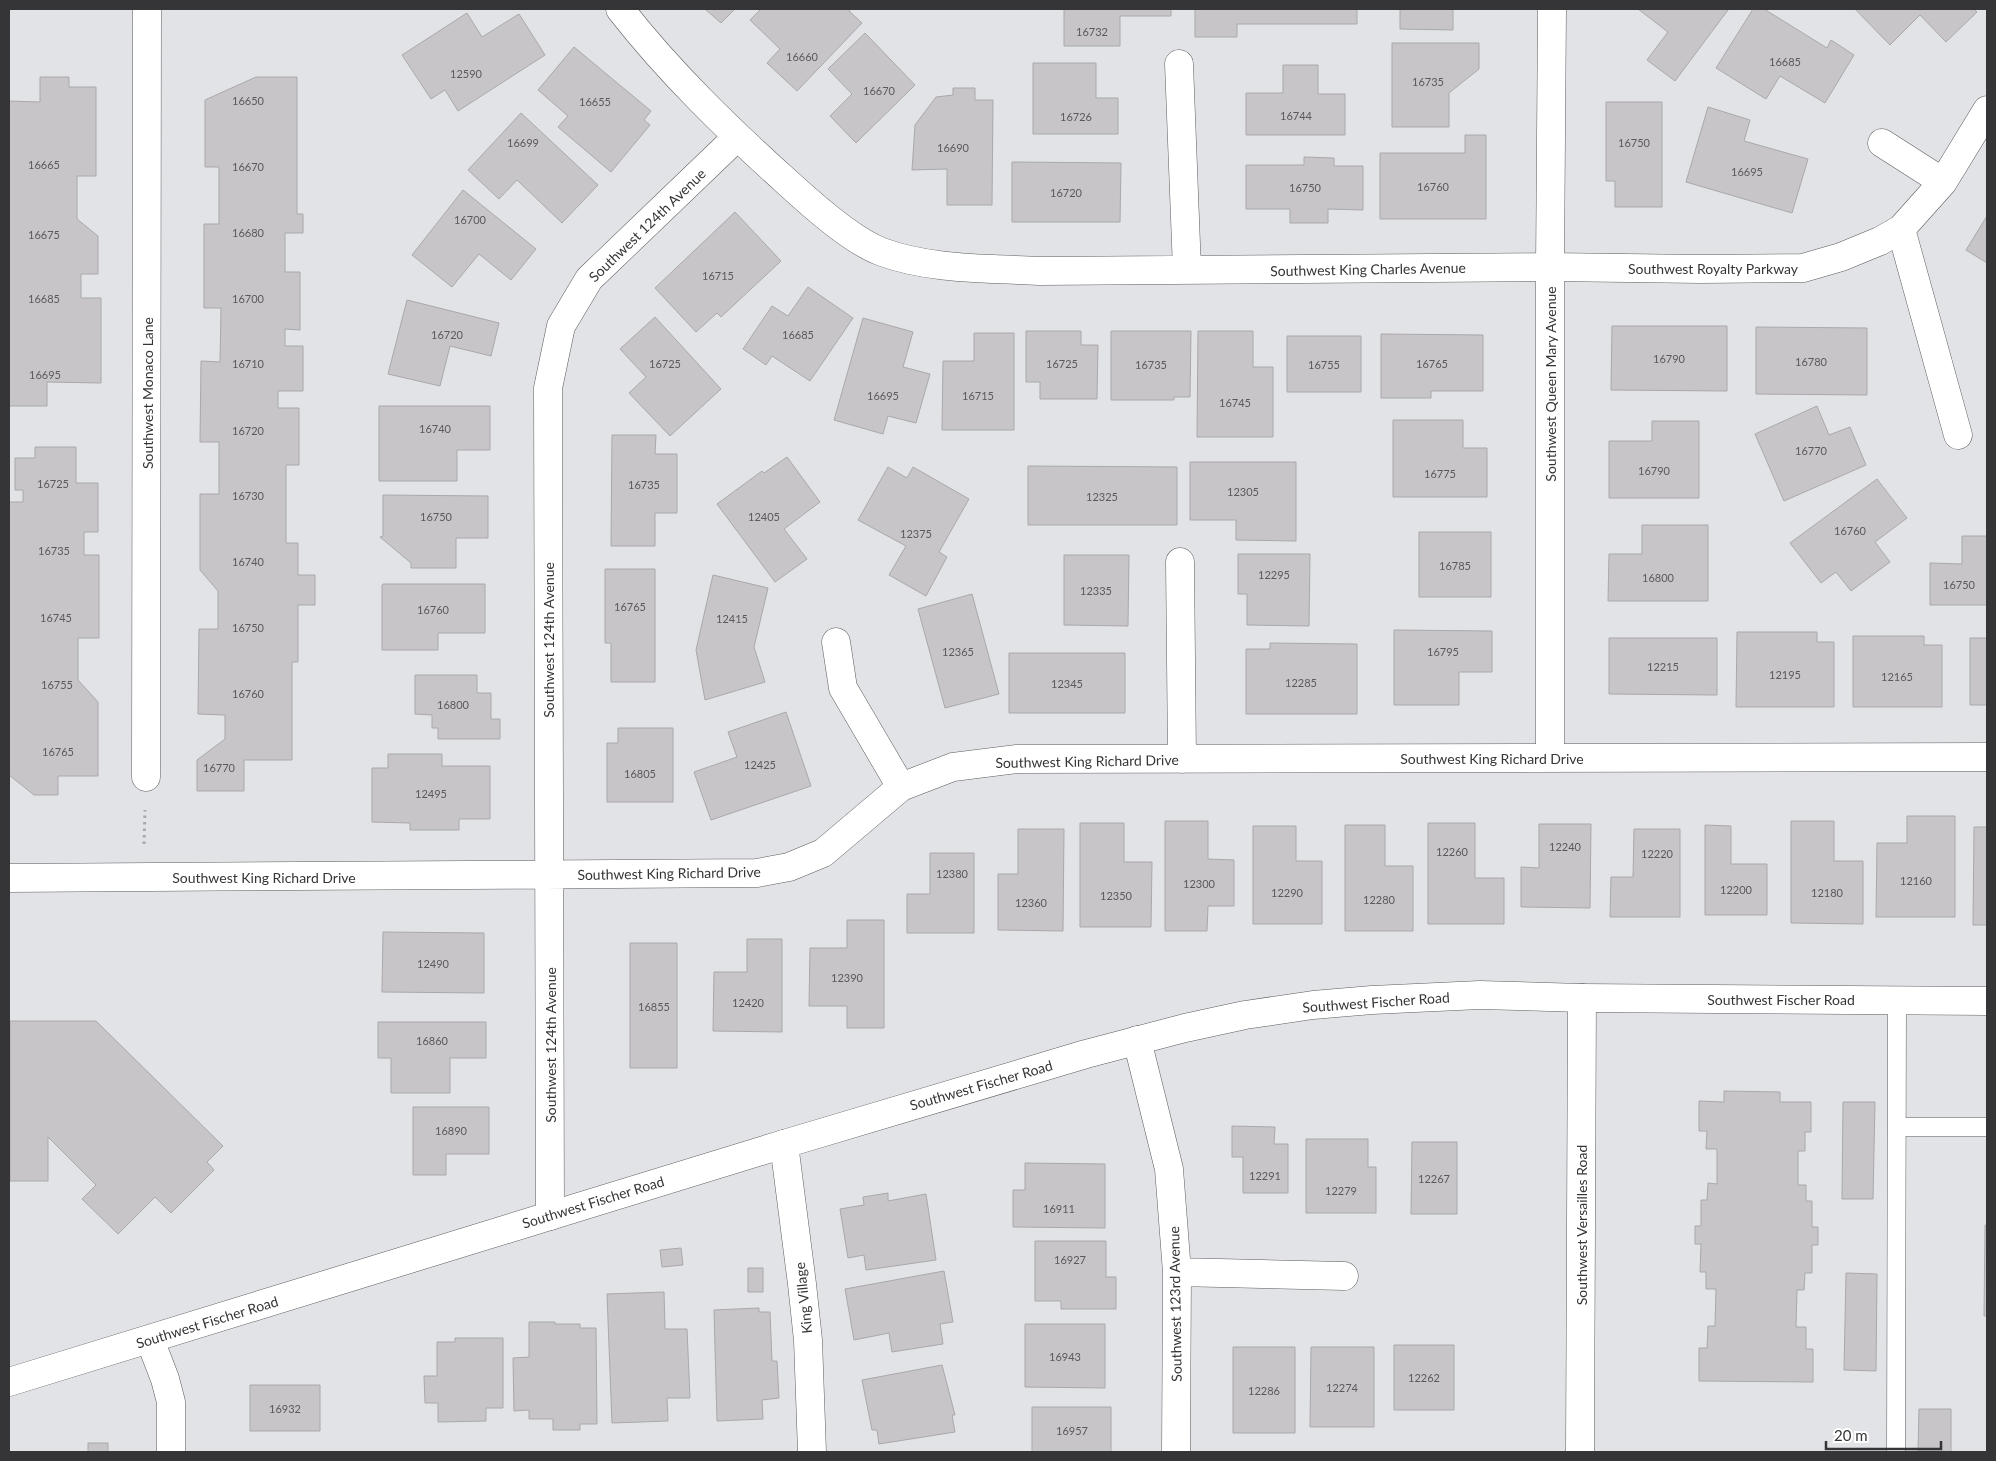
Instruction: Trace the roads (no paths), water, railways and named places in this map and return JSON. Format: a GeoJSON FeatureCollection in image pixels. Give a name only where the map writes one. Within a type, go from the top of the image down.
{"type":"FeatureCollection","features":[{"type":"Feature","properties":{"kind":"street","name":"Southwest Monaco Lane"},"geometry":{"type":"LineString","coordinates":[[146,778],[147,9]]}},
{"type":"Feature","properties":{"kind":"street","name":"Southwest King Charles Avenue"},"geometry":{"type":"LineString","coordinates":[[620,9],[640,34],[737,138],[815,207],[851,234],[880,251],[909,260],[1039,272],[1550,267]]}},
{"type":"Feature","properties":{"kind":"street","name":"Southwest Queen Mary Avenue"},"geometry":{"type":"LineString","coordinates":[[1550,758],[1552,9]]}},
{"type":"Feature","properties":{"kind":"street"},"geometry":{"type":"LineString","coordinates":[[1179,64],[1187,270]]}},
{"type":"Feature","properties":{"kind":"street","name":"Southwest Royalty Parkway"},"geometry":{"type":"LineString","coordinates":[[1550,267],[1803,268],[1841,258],[1880,241],[1901,229],[1943,182],[1987,110]]}},
{"type":"Feature","properties":{"kind":"street","name":"Southwest 124th Avenue"},"geometry":{"type":"LineString","coordinates":[[550,1216],[548,388],[561,326],[589,278],[737,138]]}},
{"type":"Feature","properties":{"kind":"street"},"geometry":{"type":"LineString","coordinates":[[1882,143],[1943,182]]}},
{"type":"Feature","properties":{"kind":"street"},"geometry":{"type":"LineString","coordinates":[[1901,229],[1958,435]]}},
{"type":"Feature","properties":{"kind":"street"},"geometry":{"type":"LineString","coordinates":[[1180,562],[1182,759]]}},
{"type":"Feature","properties":{"kind":"street"},"geometry":{"type":"LineString","coordinates":[[836,642],[843,688],[901,787]]}},
{"type":"Feature","properties":{"kind":"street","name":"Southwest King Richard Drive"},"geometry":{"type":"LineString","coordinates":[[9,878],[757,873],[789,867],[823,853],[901,787],[954,767],[1017,759],[1987,757]]}},
{"type":"Feature","properties":{"kind":"street","name":"Southwest Fischer Road"},"geometry":{"type":"LineString","coordinates":[[9,1382],[784,1144],[1137,1040],[1245,1015],[1313,1005],[1480,995],[1582,998],[1987,1001]]}},
{"type":"Feature","properties":{"kind":"street","name":"Southwest Versailles Road"},"geometry":{"type":"LineString","coordinates":[[1580,1452],[1582,998]]}},
{"type":"Feature","properties":{"kind":"street","name":"Southwest 123rd Avenue"},"geometry":{"type":"LineString","coordinates":[[1137,1040],[1169,1169],[1177,1272],[1176,1452]]}},
{"type":"Feature","properties":{"kind":"street","name":"King Village"},"geometry":{"type":"LineString","coordinates":[[784,1144],[808,1340],[812,1452]]}},
{"type":"Feature","properties":{"kind":"street"},"geometry":{"type":"LineString","coordinates":[[1177,1272],[1344,1276]]}},
{"type":"Feature","properties":{"kind":"street"},"geometry":{"type":"LineString","coordinates":[[150,1340],[165,1378],[171,1402],[171,1452]]}},
{"type":"Feature","properties":{"kind":"lane"},"geometry":{"type":"LineString","coordinates":[[1896,1452],[1898,1000]]}},
{"type":"Feature","properties":{"kind":"lane"},"geometry":{"type":"LineString","coordinates":[[1898,1127],[1987,1127]]}}]}
